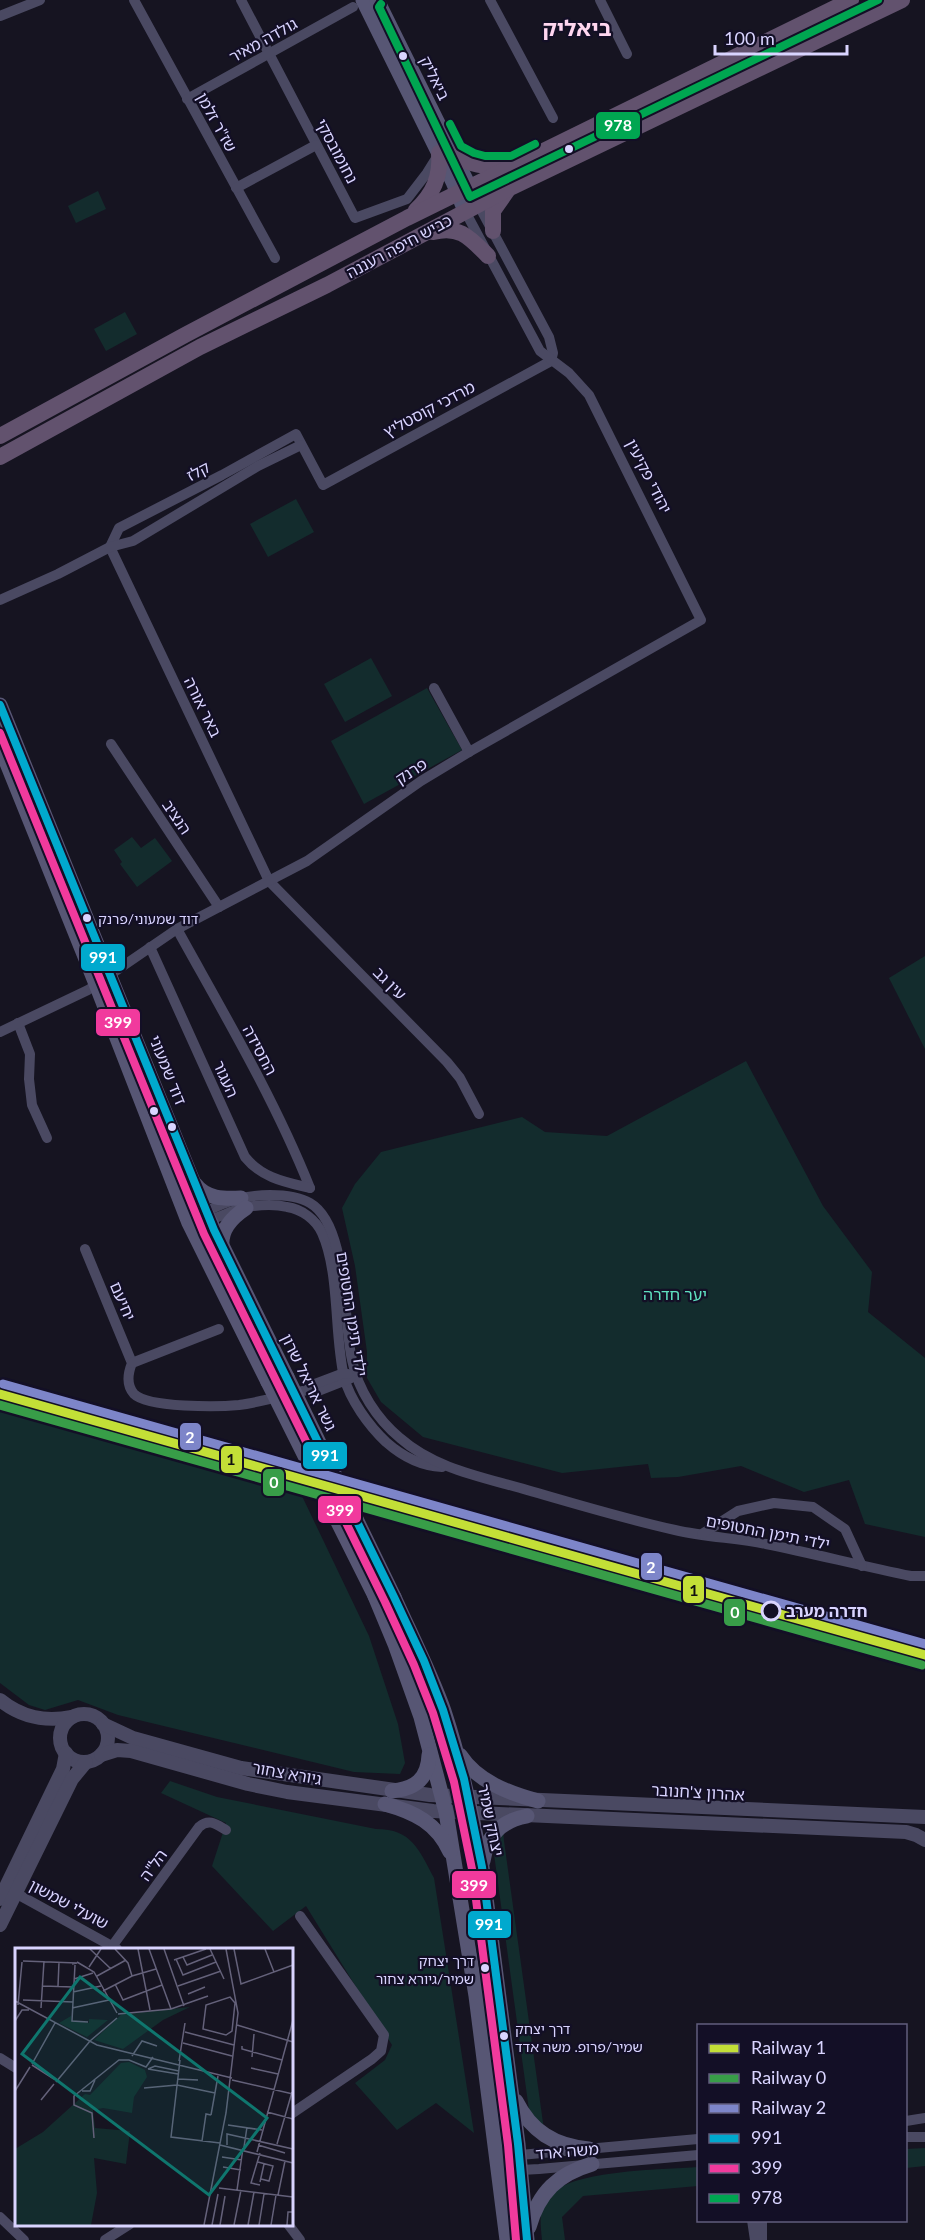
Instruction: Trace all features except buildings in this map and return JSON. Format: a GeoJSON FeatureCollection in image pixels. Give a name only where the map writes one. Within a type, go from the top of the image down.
{"type":"FeatureCollection","features":[{"type":"Feature","properties":{"kind":"highway","name":"כביש חיפה רעננה"},"geometry":{"type":"LineString","coordinates":[[0,436],[185,335],[407,219],[851,0]]}},
{"type":"Feature","properties":{"kind":"highway","name":"כביש חיפה רעננה"},"geometry":{"type":"LineString","coordinates":[[0,457],[200,346],[327,285],[472,207],[902,0]]}},
{"type":"Feature","properties":{"kind":"highway"},"geometry":{"type":"LineString","coordinates":[[407,219],[430,195],[437,182],[446,153],[484,166],[513,166]]}},
{"type":"Feature","properties":{"kind":"highway"},"geometry":{"type":"LineString","coordinates":[[493,231],[493,211],[512,187]]}},
{"type":"Feature","properties":{"kind":"highway"},"geometry":{"type":"LineString","coordinates":[[418,237],[441,230],[456,231],[467,236],[488,256]]}},
{"type":"Feature","properties":{"kind":"main road","name":"ביאליק"},"geometry":{"type":"LineString","coordinates":[[366,3],[464,190]]}},
{"type":"Feature","properties":{"kind":"main road","name":"יהודי פקיעין"},"geometry":{"type":"LineString","coordinates":[[464,190],[472,207]]}},
{"type":"Feature","properties":{"kind":"main road","name":"דוד שמעוני"},"geometry":{"type":"LineString","coordinates":[[0,705],[222,1248]]}},
{"type":"Feature","properties":{"kind":"main road"},"geometry":{"type":"LineString","coordinates":[[0,746],[95,980],[189,1223],[375,1596],[409,1682],[443,1797],[457,1869],[476,1996],[507,2240]]}},
{"type":"Feature","properties":{"kind":"main road"},"geometry":{"type":"LineString","coordinates":[[194,1182],[211,1196],[243,1203],[223,1234],[222,1248]]}},
{"type":"Feature","properties":{"kind":"main road","name":"גשר אריאל שרון"},"geometry":{"type":"LineString","coordinates":[[222,1248],[394,1597]]}},
{"type":"Feature","properties":{"kind":"main road","name":"יצחק שמיר"},"geometry":{"type":"LineString","coordinates":[[394,1597],[428,1671],[456,1750],[470,1806],[482,1867],[511,2089],[526,2239]]}},
{"type":"Feature","properties":{"kind":"main road"},"geometry":{"type":"LineString","coordinates":[[389,1798],[422,1780],[429,1763],[428,1743]]}},
{"type":"Feature","properties":{"kind":"main road"},"geometry":{"type":"LineString","coordinates":[[456,1750],[484,1779],[508,1791],[538,1801]]}},
{"type":"Feature","properties":{"kind":"main road"},"geometry":{"type":"LineString","coordinates":[[389,1798],[433,1827],[448,1847],[457,1869]]}},
{"type":"Feature","properties":{"kind":"main road"},"geometry":{"type":"LineString","coordinates":[[482,1867],[492,1834],[504,1823],[527,1816]]}},
{"type":"Feature","properties":{"kind":"main road"},"geometry":{"type":"LineString","coordinates":[[511,2089],[520,2110],[536,2130],[557,2142],[589,2149]]}},
{"type":"Feature","properties":{"kind":"main road"},"geometry":{"type":"LineString","coordinates":[[526,2239],[533,2211],[545,2193],[562,2177],[592,2164]]}},
{"type":"Feature","properties":{"kind":"street"},"geometry":{"type":"LineString","coordinates":[[0,16],[40,0]]}},
{"type":"Feature","properties":{"kind":"street","name":"שז\"ר זלמן"},"geometry":{"type":"LineString","coordinates":[[134,0],[275,258]]}},
{"type":"Feature","properties":{"kind":"street","name":"נחומובסקי"},"geometry":{"type":"LineString","coordinates":[[240,0],[355,218],[407,199],[446,153]]}},
{"type":"Feature","properties":{"kind":"street"},"geometry":{"type":"LineString","coordinates":[[490,0],[553,118]]}},
{"type":"Feature","properties":{"kind":"street"},"geometry":{"type":"LineString","coordinates":[[600,0],[627,54]]}},
{"type":"Feature","properties":{"kind":"street","name":"גולדה מאיר"},"geometry":{"type":"LineString","coordinates":[[187,99],[366,3]]}},
{"type":"Feature","properties":{"kind":"street"},"geometry":{"type":"LineString","coordinates":[[236,188],[316,145]]}},
{"type":"Feature","properties":{"kind":"street","name":"יהודי פקיעין"},"geometry":{"type":"LineString","coordinates":[[472,207],[493,231],[549,337],[553,353],[551,361]]}},
{"type":"Feature","properties":{"kind":"street","name":"יהודי פקיעין"},"geometry":{"type":"LineString","coordinates":[[472,207],[488,256],[536,345],[551,361],[569,373],[589,395],[701,620]]}},
{"type":"Feature","properties":{"kind":"street","name":"מרדכי קוסטליץ"},"geometry":{"type":"LineString","coordinates":[[302,445],[323,485],[551,361]]}},
{"type":"Feature","properties":{"kind":"street","name":"קלז"},"geometry":{"type":"LineString","coordinates":[[0,600],[110,547],[133,541],[258,466],[302,445],[296,434],[119,528],[110,547]]}},
{"type":"Feature","properties":{"kind":"street","name":"באר אורה"},"geometry":{"type":"LineString","coordinates":[[110,547],[269,881]]}},
{"type":"Feature","properties":{"kind":"street","name":"פרנק"},"geometry":{"type":"LineString","coordinates":[[0,1032],[57,1003],[177,930],[307,861],[421,781],[701,620]]}},
{"type":"Feature","properties":{"kind":"street"},"geometry":{"type":"LineString","coordinates":[[434,688],[469,752]]}},
{"type":"Feature","properties":{"kind":"street","name":"הנציב"},"geometry":{"type":"LineString","coordinates":[[111,744],[219,907]]}},
{"type":"Feature","properties":{"kind":"street","name":"עין גב"},"geometry":{"type":"LineString","coordinates":[[269,881],[447,1062],[460,1078],[479,1114]]}},
{"type":"Feature","properties":{"kind":"street","name":"החסידה"},"geometry":{"type":"LineString","coordinates":[[177,930],[246,1052],[297,1156],[310,1188]]}},
{"type":"Feature","properties":{"kind":"street","name":"העגור"},"geometry":{"type":"LineString","coordinates":[[145,950],[245,1157],[254,1168],[269,1176],[310,1188]]}},
{"type":"Feature","properties":{"kind":"street"},"geometry":{"type":"LineString","coordinates":[[18,1023],[30,1054],[28,1079],[32,1105],[47,1138]]}},
{"type":"Feature","properties":{"kind":"street","name":"ילדי תימן החטופים"},"geometry":{"type":"LineString","coordinates":[[189,1223],[266,1195],[297,1197],[313,1204],[330,1227],[339,1261],[351,1359],[369,1401],[387,1426],[414,1449],[446,1467],[570,1503],[676,1530],[764,1544],[911,1576],[925,1576]]}},
{"type":"Feature","properties":{"kind":"street","name":"ילדי תימן החטופים"},"geometry":{"type":"LineString","coordinates":[[243,1203],[287,1207],[310,1217],[321,1232],[330,1255],[345,1377],[368,1421],[394,1449],[411,1460],[426,1466],[446,1467]]}},
{"type":"Feature","properties":{"kind":"street","name":"יחיעם"},"geometry":{"type":"LineString","coordinates":[[85,1250],[132,1363],[129,1371],[130,1385],[136,1396],[145,1400],[194,1407],[237,1405],[307,1390],[315,1384],[345,1377]]}},
{"type":"Feature","properties":{"kind":"street"},"geometry":{"type":"LineString","coordinates":[[132,1363],[219,1329]]}},
{"type":"Feature","properties":{"kind":"street"},"geometry":{"type":"LineString","coordinates":[[345,1377],[356,1375]]}},
{"type":"Feature","properties":{"kind":"street"},"geometry":{"type":"LineString","coordinates":[[702,1534],[738,1511],[774,1503],[813,1507],[845,1529],[862,1566]]}},
{"type":"Feature","properties":{"kind":"street","name":"ילדי תימן החטופים"},"geometry":{"type":"LineString","coordinates":[[911,1576],[925,1585]]}},
{"type":"Feature","properties":{"kind":"street"},"geometry":{"type":"LineString","coordinates":[[0,1700],[22,1714],[36,1719],[56,1720],[90,1715],[103,1724],[108,1737],[108,1743],[101,1755],[86,1762],[72,1779],[7,1893]]}},
{"type":"Feature","properties":{"kind":"street"},"geometry":{"type":"LineString","coordinates":[[0,1925],[7,1893],[65,1765],[66,1753],[61,1738],[64,1726],[72,1718]]}},
{"type":"Feature","properties":{"kind":"street"},"geometry":{"type":"LineString","coordinates":[[36,1719],[61,1738]]}},
{"type":"Feature","properties":{"kind":"street","name":"גיורא צחור"},"geometry":{"type":"LineString","coordinates":[[103,1724],[133,1738],[241,1768],[446,1812],[470,1806]]}},
{"type":"Feature","properties":{"kind":"street","name":"גיורא צחור"},"geometry":{"type":"LineString","coordinates":[[101,1755],[117,1750],[131,1751],[248,1784],[287,1792],[389,1798],[443,1797],[470,1806]]}},
{"type":"Feature","properties":{"kind":"street"},"geometry":{"type":"LineString","coordinates":[[66,1753],[75,1760],[86,1762]]}},
{"type":"Feature","properties":{"kind":"street","name":"אהרון צ'חנובר"},"geometry":{"type":"LineString","coordinates":[[470,1806],[538,1801],[925,1817]]}},
{"type":"Feature","properties":{"kind":"street","name":"אהרון צ'חנובר"},"geometry":{"type":"LineString","coordinates":[[470,1806],[527,1816],[906,1832],[925,1840]]}},
{"type":"Feature","properties":{"kind":"street","name":"הל\"ה"},"geometry":{"type":"LineString","coordinates":[[115,1947],[200,1827],[205,1822],[212,1822],[226,1830]]}},
{"type":"Feature","properties":{"kind":"street","name":"שועלי שמשון"},"geometry":{"type":"LineString","coordinates":[[7,1893],[115,1947]]}},
{"type":"Feature","properties":{"kind":"street"},"geometry":{"type":"LineString","coordinates":[[292,2113],[372,2059],[381,2051],[384,2035],[300,1916]]}},
{"type":"Feature","properties":{"kind":"street"},"geometry":{"type":"LineString","coordinates":[[0,2058],[15,2067]]}},
{"type":"Feature","properties":{"kind":"street"},"geometry":{"type":"LineString","coordinates":[[907,2121],[925,2118]]}},
{"type":"Feature","properties":{"kind":"street"},"geometry":{"type":"LineString","coordinates":[[907,2137],[925,2137]]}},
{"type":"Feature","properties":{"kind":"street","name":"משה ארד"},"geometry":{"type":"LineString","coordinates":[[498,2165],[589,2149],[697,2139]]}},
{"type":"Feature","properties":{"kind":"street","name":"משה ארד"},"geometry":{"type":"LineString","coordinates":[[520,2162],[592,2164],[697,2155]]}},
{"type":"Feature","properties":{"kind":"street"},"geometry":{"type":"LineString","coordinates":[[0,2217],[24,2240]]}},
{"type":"Feature","properties":{"kind":"street"},"geometry":{"type":"LineString","coordinates":[[752,2222],[755,2240]]}},
{"type":"Feature","properties":{"kind":"street"},"geometry":{"type":"LineString","coordinates":[[762,2222],[762,2240]]}},
{"type":"Feature","properties":{"kind":"street"},"geometry":{"type":"LineString","coordinates":[[289,2225],[300,2240]]}},
{"type":"Feature","properties":{"kind":"street"},"geometry":{"type":"LineString","coordinates":[[105,2240],[120,2236]]}},
{"type":"Feature","properties":{"kind":"green space"},"geometry":{"type":"Polygon","coordinates":[[[98,191],[106,209],[76,223],[68,206],[98,191]]]}},
{"type":"Feature","properties":{"kind":"green space"},"geometry":{"type":"Polygon","coordinates":[[[125,312],[137,334],[106,351],[94,329],[125,312]]]}},
{"type":"Feature","properties":{"kind":"green space"},"geometry":{"type":"Polygon","coordinates":[[[296,499],[314,532],[268,557],[250,524],[296,499]]]}},
{"type":"Feature","properties":{"kind":"green space"},"geometry":{"type":"Polygon","coordinates":[[[371,658],[392,696],[345,722],[324,684],[371,658]]]}},
{"type":"Feature","properties":{"kind":"green space"},"geometry":{"type":"Polygon","coordinates":[[[427,688],[462,750],[364,804],[331,741],[427,688]]]}},
{"type":"Feature","properties":{"kind":"green space"},"geometry":{"type":"Polygon","coordinates":[[[132,837],[141,848],[155,838],[172,861],[137,887],[120,864],[122,862],[114,850],[132,837]]]}},
{"type":"Feature","properties":{"kind":"green space"},"geometry":{"type":"Polygon","coordinates":[[[925,956],[925,1049],[889,978],[925,956]]]}},
{"type":"Feature","properties":{"kind":"green space","name":"יער חדרה"},"geometry":{"type":"Polygon","coordinates":[[[746,1061],[823,1206],[872,1272],[868,1312],[925,1358],[925,1537],[865,1524],[849,1480],[804,1492],[741,1466],[678,1477],[651,1478],[648,1464],[562,1473],[423,1437],[381,1402],[367,1378],[367,1352],[355,1266],[342,1208],[355,1184],[381,1152],[522,1117],[545,1132],[607,1136],[746,1061]]]}},
{"type":"Feature","properties":{"kind":"green space"},"geometry":{"type":"Polygon","coordinates":[[[0,1409],[302,1496],[369,1636],[398,1724],[405,1763],[400,1774],[354,1772],[118,1715],[78,1700],[45,1710],[29,1705],[0,1683],[0,1409]]]}},
{"type":"Feature","properties":{"kind":"green space"},"geometry":{"type":"Polygon","coordinates":[[[170,1781],[217,1797],[388,1830],[406,1837],[413,1843],[434,1878],[474,2133],[436,2103],[397,2130],[355,2083],[385,2060],[392,2045],[306,1906],[273,1931],[212,1866],[226,1823],[161,1793],[170,1781]]]}},
{"type":"Feature","properties":{"kind":"green space"},"geometry":{"type":"Polygon","coordinates":[[[503,1830],[544,2130],[529,2110],[494,1854],[494,1847],[503,1830]]]}},
{"type":"Feature","properties":{"kind":"green space"},"geometry":{"type":"Polygon","coordinates":[[[925,2148],[925,2166],[907,2168],[907,2149],[925,2148]]]}},
{"type":"Feature","properties":{"kind":"green space"},"geometry":{"type":"Polygon","coordinates":[[[697,2167],[697,2186],[583,2196],[562,2217],[565,2240],[542,2240],[543,2204],[557,2189],[594,2176],[697,2167]]]}},
{"type":"Feature","properties":{"kind":"rail line","name":"2"},"geometry":{"type":"LineString","coordinates":[[3,1384],[925,1644]]}},
{"type":"Feature","properties":{"kind":"rail line","name":"1"},"geometry":{"type":"LineString","coordinates":[[0,1394],[925,1655]]}},
{"type":"Feature","properties":{"kind":"rail line","name":"0"},"geometry":{"type":"LineString","coordinates":[[0,1405],[922,1665]]}},
{"type":"Feature","properties":{"kind":"transit line","name":"978"},"geometry":{"type":"LineString","coordinates":[[381,4],[379,7],[470,197],[878,0]]}},
{"type":"Feature","properties":{"kind":"transit line","name":"978"},"geometry":{"type":"LineString","coordinates":[[450,124],[461,146],[485,156],[511,156],[535,144]]}},
{"type":"Feature","properties":{"kind":"transit line","name":"991"},"geometry":{"type":"LineString","coordinates":[[0,705],[214,1230],[394,1597],[424,1661],[443,1710],[464,1779],[482,1867],[518,2144],[527,2240]]}},
{"type":"Feature","properties":{"kind":"transit line","name":"399"},"geometry":{"type":"LineString","coordinates":[[0,733],[204,1234],[385,1602],[433,1713],[454,1782],[472,1869],[508,2145],[516,2240]]}},
{"type":"Feature","properties":{"kind":"place","name":"דוד שמעוני/פרנק"},"geometry":{"type":"Point","coordinates":[87,918]}},
{"type":"Feature","properties":{"kind":"place","name":"חדרה מערב"},"geometry":{"type":"Point","coordinates":[771,1611]}},
{"type":"Feature","properties":{"kind":"place","name":"דרך יצחק שמיר/גיורא צחור"},"geometry":{"type":"Point","coordinates":[485,1968]}},
{"type":"Feature","properties":{"kind":"place","name":"דרך יצחק שמיר/פרופ. משה אדד"},"geometry":{"type":"Point","coordinates":[504,2036]}},
{"type":"Feature","properties":{"kind":"district","name":"ביאליק"},"geometry":{"type":"Point","coordinates":[577,28]}}]}
